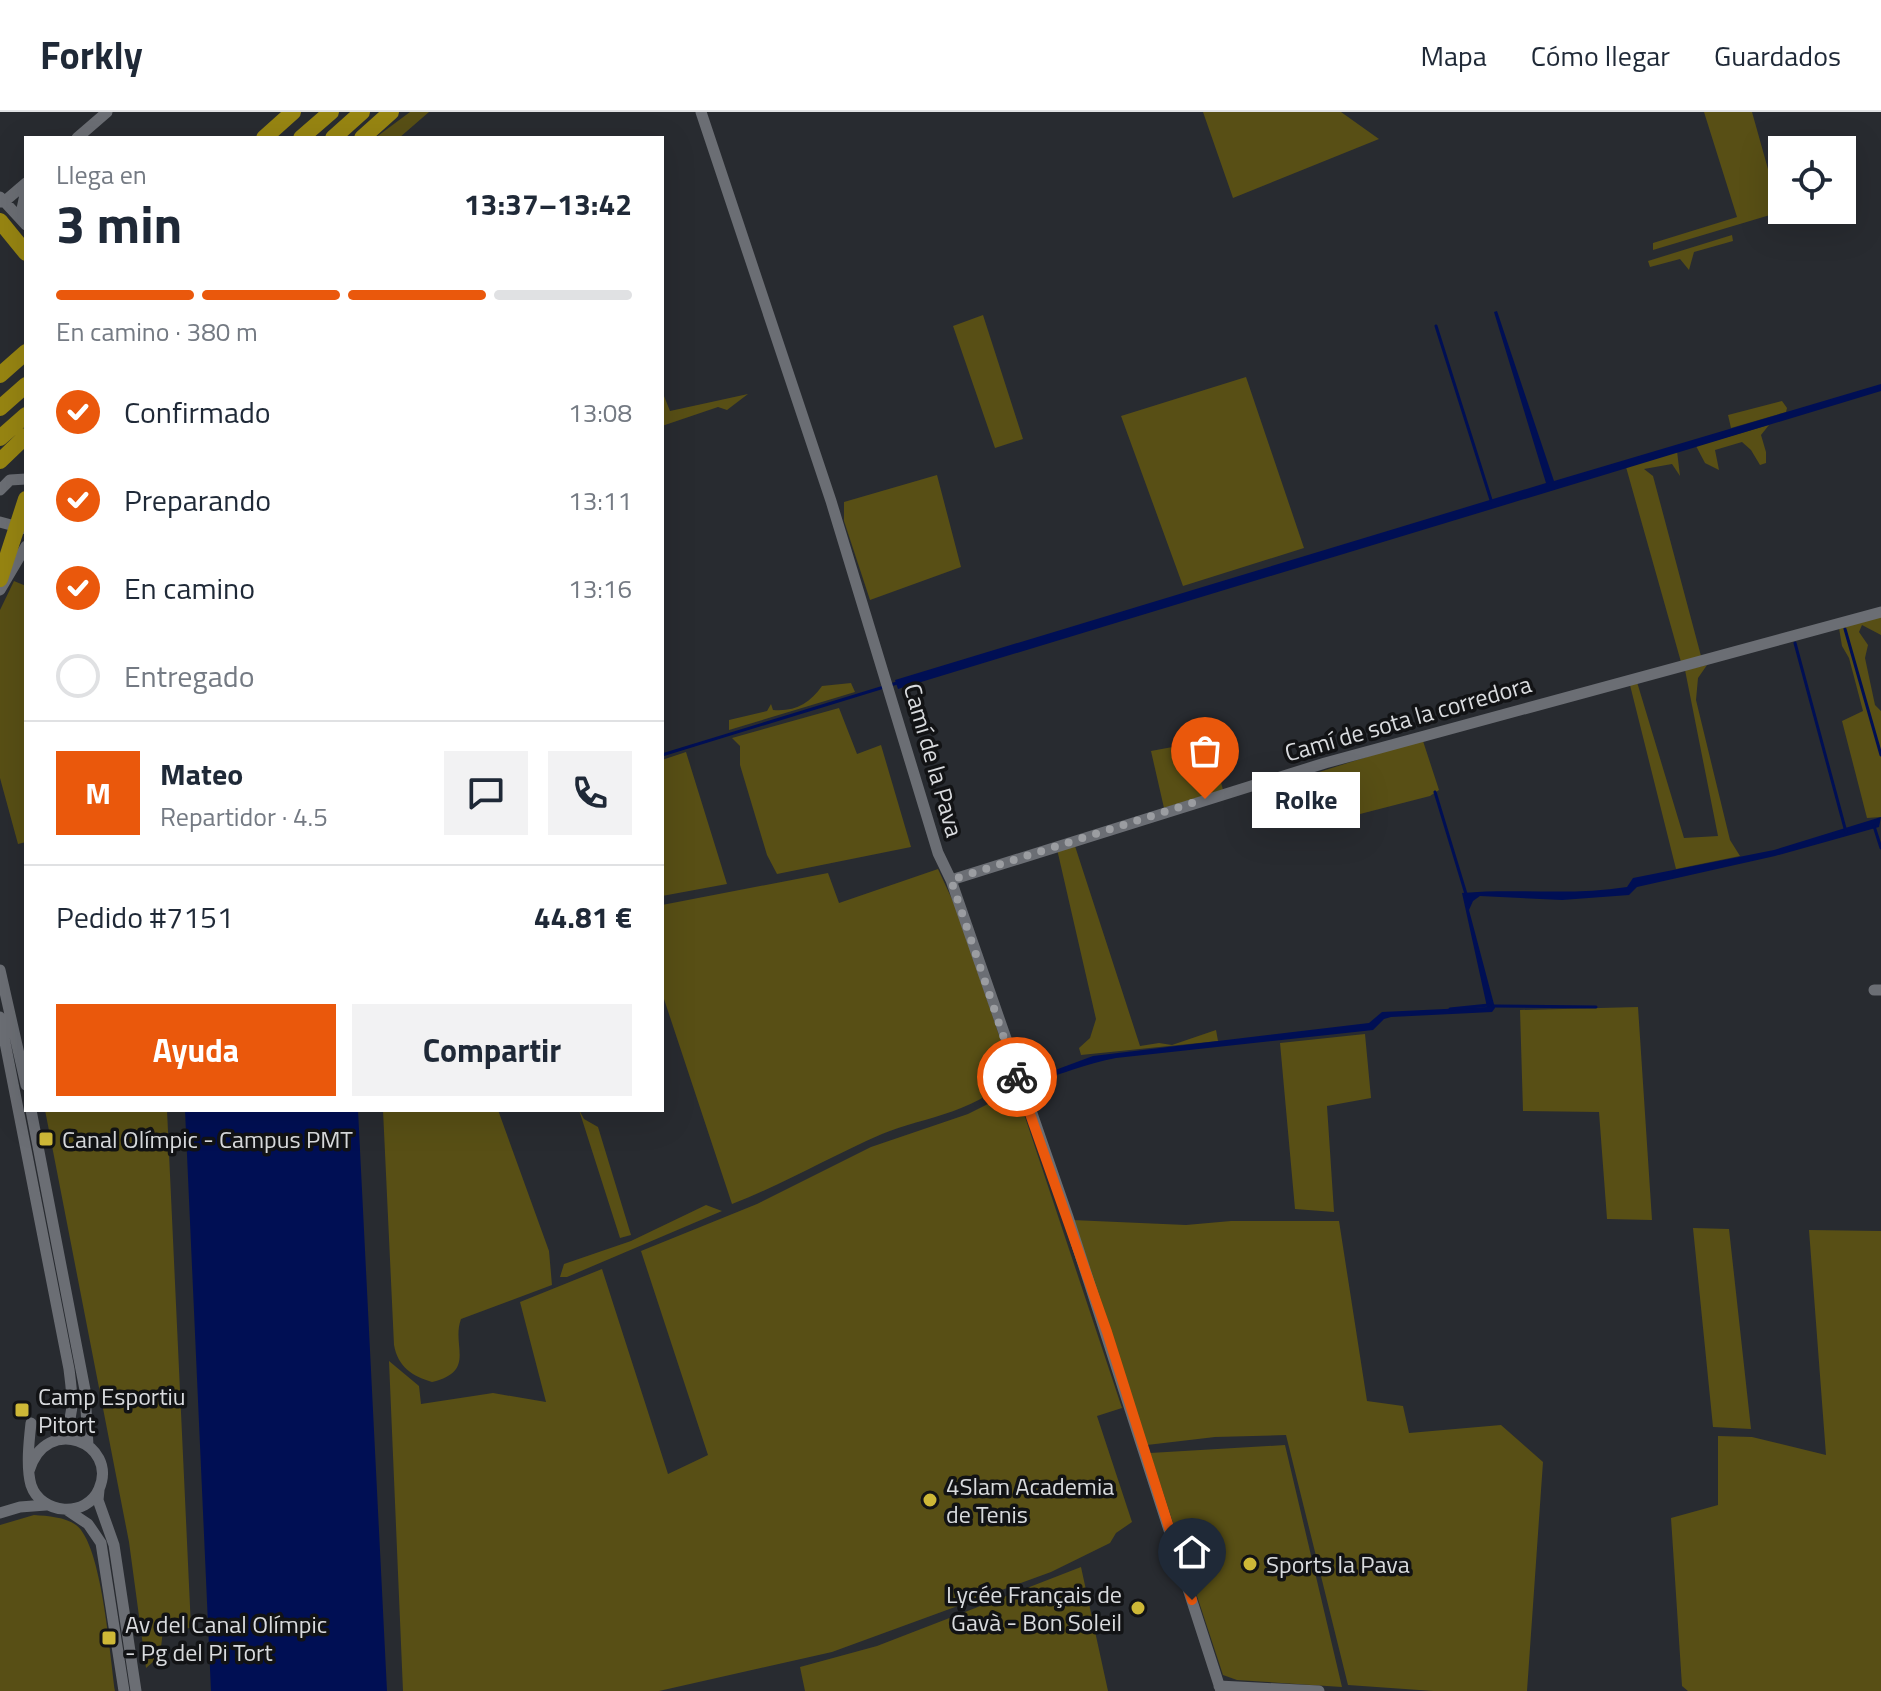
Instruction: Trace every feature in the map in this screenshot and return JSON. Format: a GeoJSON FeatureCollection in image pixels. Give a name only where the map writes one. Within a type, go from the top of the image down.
{"type":"FeatureCollection","features":[{"type":"Feature","properties":{"kind":"highway"},"geometry":{"type":"LineString","coordinates":[[266,136],[293,112]]}},
{"type":"Feature","properties":{"kind":"highway"},"geometry":{"type":"LineString","coordinates":[[303,136],[331,112]]}},
{"type":"Feature","properties":{"kind":"highway"},"geometry":{"type":"LineString","coordinates":[[335,136],[362,112]]}},
{"type":"Feature","properties":{"kind":"highway"},"geometry":{"type":"LineString","coordinates":[[364,136],[390,114]]}},
{"type":"Feature","properties":{"kind":"highway"},"geometry":{"type":"LineString","coordinates":[[0,221],[24,251]]}},
{"type":"Feature","properties":{"kind":"highway"},"geometry":{"type":"LineString","coordinates":[[0,375],[23,352]]}},
{"type":"Feature","properties":{"kind":"highway"},"geometry":{"type":"LineString","coordinates":[[0,408],[24,387]]}},
{"type":"Feature","properties":{"kind":"highway"},"geometry":{"type":"LineString","coordinates":[[0,438],[24,417]]}},
{"type":"Feature","properties":{"kind":"highway"},"geometry":{"type":"LineString","coordinates":[[0,461],[24,438]]}},
{"type":"Feature","properties":{"kind":"highway"},"geometry":{"type":"LineString","coordinates":[[0,579],[10,523],[24,502]]}},
{"type":"Feature","properties":{"kind":"street"},"geometry":{"type":"LineString","coordinates":[[79,136],[107,112]]}},
{"type":"Feature","properties":{"kind":"street","name":"Camí de la Pava"},"geometry":{"type":"LineString","coordinates":[[701,112],[894,700],[938,853],[951,880],[1102,1318],[1220,1688]]}},
{"type":"Feature","properties":{"kind":"street"},"geometry":{"type":"LineString","coordinates":[[24,184],[2,200],[24,221]]}},
{"type":"Feature","properties":{"kind":"street"},"geometry":{"type":"LineString","coordinates":[[0,488],[10,480],[24,479]]}},
{"type":"Feature","properties":{"kind":"street"},"geometry":{"type":"LineString","coordinates":[[0,590],[24,549]]}},
{"type":"Feature","properties":{"kind":"street","name":"Camí de sota la corredora"},"geometry":{"type":"LineString","coordinates":[[951,880],[1325,763],[1881,612]]}},
{"type":"Feature","properties":{"kind":"street"},"geometry":{"type":"LineString","coordinates":[[0,970],[24,1076]]}},
{"type":"Feature","properties":{"kind":"street"},"geometry":{"type":"LineString","coordinates":[[0,1017],[71,1385],[70,1422],[54,1440],[38,1450],[29,1471]]}},
{"type":"Feature","properties":{"kind":"street"},"geometry":{"type":"LineString","coordinates":[[31,1112],[85,1390],[88,1446]]}},
{"type":"Feature","properties":{"kind":"street"},"geometry":{"type":"LineString","coordinates":[[20,1507],[28,1499],[32,1487],[29,1471],[31,1423],[38,1438],[78,1440],[99,1459],[102,1477],[98,1500],[114,1545],[136,1691]]}},
{"type":"Feature","properties":{"kind":"street"},"geometry":{"type":"LineString","coordinates":[[32,1487],[47,1505]]}},
{"type":"Feature","properties":{"kind":"street"},"geometry":{"type":"LineString","coordinates":[[66,1509],[86,1505],[99,1489]]}},
{"type":"Feature","properties":{"kind":"street"},"geometry":{"type":"LineString","coordinates":[[0,1513],[20,1507],[47,1505],[66,1509],[88,1524],[101,1543],[124,1691]]}},
{"type":"Feature","properties":{"kind":"street"},"geometry":{"type":"LineString","coordinates":[[1220,1688],[1319,1691]]}},
{"type":"Feature","properties":{"kind":"shaded area"},"geometry":{"type":"Polygon","coordinates":[[[410,112],[429,112],[401,136],[378,136],[410,112]]]}},
{"type":"Feature","properties":{"kind":"shaded area"},"geometry":{"type":"Polygon","coordinates":[[[1203,112],[1341,112],[1379,139],[1233,198],[1203,112]]]}},
{"type":"Feature","properties":{"kind":"shaded area"},"geometry":{"type":"Polygon","coordinates":[[[1704,112],[1752,112],[1768,169],[1768,216],[1653,250],[1653,243],[1737,217],[1704,112]]]}},
{"type":"Feature","properties":{"kind":"shaded area"},"geometry":{"type":"Polygon","coordinates":[[[1732,235],[1733,241],[1694,252],[1689,270],[1680,259],[1650,267],[1648,261],[1732,235]]]}},
{"type":"Feature","properties":{"kind":"shaded area"},"geometry":{"type":"Polygon","coordinates":[[[1497,311],[1554,481],[1881,384],[1881,391],[898,689],[895,680],[1546,483],[1494,312],[1497,311]]]}},
{"type":"Feature","properties":{"kind":"shaded area"},"geometry":{"type":"Polygon","coordinates":[[[983,315],[1023,439],[995,448],[953,326],[983,315]]]}},
{"type":"Feature","properties":{"kind":"shaded area"},"geometry":{"type":"Polygon","coordinates":[[[1246,377],[1304,548],[1183,586],[1121,416],[1246,377]]]}},
{"type":"Feature","properties":{"kind":"shaded area"},"geometry":{"type":"Polygon","coordinates":[[[748,394],[727,410],[718,407],[664,425],[664,396],[670,411],[748,394]]]}},
{"type":"Feature","properties":{"kind":"shaded area"},"geometry":{"type":"Polygon","coordinates":[[[1782,401],[1786,412],[1731,428],[1728,415],[1782,401]]]}},
{"type":"Feature","properties":{"kind":"shaded area"},"geometry":{"type":"Polygon","coordinates":[[[1769,425],[1761,435],[1766,463],[1760,465],[1742,442],[1715,450],[1719,470],[1705,463],[1696,446],[1769,425]]]}},
{"type":"Feature","properties":{"kind":"shaded area"},"geometry":{"type":"Polygon","coordinates":[[[1677,451],[1680,476],[1672,464],[1644,469],[1653,476],[1701,656],[1681,662],[1626,467],[1677,451]]]}},
{"type":"Feature","properties":{"kind":"shaded area"},"geometry":{"type":"Polygon","coordinates":[[[937,475],[961,567],[870,600],[844,521],[844,502],[937,475]]]}},
{"type":"Feature","properties":{"kind":"shaded area"},"geometry":{"type":"Polygon","coordinates":[[[14,581],[24,585],[24,842],[18,844],[0,778],[0,610],[14,581]]]}},
{"type":"Feature","properties":{"kind":"shaded area"},"geometry":{"type":"Polygon","coordinates":[[[1881,616],[1881,635],[1862,625],[1859,632],[1868,645],[1865,658],[1875,705],[1881,711],[1881,817],[1867,818],[1842,721],[1863,711],[1839,628],[1881,616]]]}},
{"type":"Feature","properties":{"kind":"shaded area"},"geometry":{"type":"Polygon","coordinates":[[[1707,665],[1698,678],[1696,700],[1730,840],[1740,856],[1676,869],[1630,685],[1637,682],[1684,838],[1718,836],[1685,670],[1707,665]]]}},
{"type":"Feature","properties":{"kind":"shaded area"},"geometry":{"type":"Polygon","coordinates":[[[851,683],[855,692],[729,730],[729,720],[767,711],[771,704],[773,710],[795,708],[807,702],[822,686],[851,683]]]}},
{"type":"Feature","properties":{"kind":"shaded area"},"geometry":{"type":"Polygon","coordinates":[[[839,708],[857,754],[881,745],[911,847],[777,874],[767,855],[740,765],[740,746],[732,738],[839,708]]]}},
{"type":"Feature","properties":{"kind":"shaded area"},"geometry":{"type":"Polygon","coordinates":[[[1210,740],[1223,790],[1164,808],[1151,751],[1210,740]]]}},
{"type":"Feature","properties":{"kind":"shaded area"},"geometry":{"type":"Polygon","coordinates":[[[1423,741],[1439,790],[1430,796],[1325,823],[1313,774],[1423,741]]]}},
{"type":"Feature","properties":{"kind":"shaded area"},"geometry":{"type":"Polygon","coordinates":[[[686,752],[727,884],[664,896],[664,759],[686,752]]]}},
{"type":"Feature","properties":{"kind":"shaded area"},"geometry":{"type":"Polygon","coordinates":[[[1881,817],[1879,827],[1775,856],[1637,887],[1629,895],[1562,900],[1480,896],[1473,901],[1469,910],[1495,1008],[1492,1012],[1391,1017],[1384,1019],[1373,1030],[1116,1058],[1032,1082],[1031,1079],[1093,1056],[1369,1023],[1382,1012],[1487,1007],[1462,893],[1586,891],[1627,887],[1633,878],[1774,850],[1881,817]]]}},
{"type":"Feature","properties":{"kind":"shaded area"},"geometry":{"type":"Polygon","coordinates":[[[1074,843],[1140,1046],[1159,1043],[1172,1045],[1216,1030],[1218,1041],[1081,1055],[1079,1048],[1090,1038],[1096,1019],[1057,849],[1074,843]]]}},
{"type":"Feature","properties":{"kind":"shaded area"},"geometry":{"type":"Polygon","coordinates":[[[938,869],[957,910],[1011,1071],[1000,1084],[970,1104],[882,1134],[732,1204],[664,999],[664,905],[828,873],[839,903],[938,869]]]}},
{"type":"Feature","properties":{"kind":"shaded area"},"geometry":{"type":"Polygon","coordinates":[[[1638,1007],[1652,1220],[1607,1219],[1599,1112],[1523,1111],[1520,1010],[1638,1007]]]}},
{"type":"Feature","properties":{"kind":"shaded area"},"geometry":{"type":"Polygon","coordinates":[[[1365,1034],[1371,1098],[1327,1106],[1334,1212],[1295,1209],[1280,1043],[1365,1034]]]}},
{"type":"Feature","properties":{"kind":"shaded area"},"geometry":{"type":"Polygon","coordinates":[[[1016,1090],[1122,1408],[1097,1416],[1132,1522],[1116,1533],[1110,1543],[1051,1572],[832,1652],[659,1691],[403,1691],[389,1361],[419,1386],[421,1404],[493,1393],[546,1402],[520,1302],[602,1269],[668,1474],[708,1455],[641,1251],[757,1204],[871,1147],[968,1114],[1016,1090]]]}},
{"type":"Feature","properties":{"kind":"shaded area"},"geometry":{"type":"Polygon","coordinates":[[[45,1112],[167,1112],[191,1628],[163,1630],[160,1656],[146,1668],[129,1542],[45,1112]]]}},
{"type":"Feature","properties":{"kind":"shaded area"},"geometry":{"type":"Polygon","coordinates":[[[185,1112],[358,1112],[387,1691],[211,1691],[185,1112]]]}},
{"type":"Feature","properties":{"kind":"shaded area"},"geometry":{"type":"Polygon","coordinates":[[[383,1112],[499,1112],[549,1251],[552,1285],[461,1319],[458,1364],[446,1377],[432,1382],[418,1377],[407,1370],[394,1345],[383,1112]]]}},
{"type":"Feature","properties":{"kind":"shaded area"},"geometry":{"type":"Polygon","coordinates":[[[580,1112],[584,1119],[598,1127],[631,1235],[620,1238],[580,1112]]]}},
{"type":"Feature","properties":{"kind":"shaded area"},"geometry":{"type":"Polygon","coordinates":[[[706,1205],[722,1211],[567,1277],[560,1277],[564,1264],[631,1241],[706,1205]]]}},
{"type":"Feature","properties":{"kind":"shaded area"},"geometry":{"type":"Polygon","coordinates":[[[1072,1220],[1186,1225],[1231,1221],[1339,1221],[1367,1401],[1403,1406],[1409,1433],[1501,1425],[1543,1462],[1527,1691],[1433,1691],[1348,1685],[1286,1435],[1215,1437],[1147,1445],[1072,1220]]]}},
{"type":"Feature","properties":{"kind":"shaded area"},"geometry":{"type":"Polygon","coordinates":[[[1693,1228],[1729,1229],[1751,1429],[1713,1427],[1693,1228]]]}},
{"type":"Feature","properties":{"kind":"shaded area"},"geometry":{"type":"Polygon","coordinates":[[[1809,1230],[1881,1231],[1881,1691],[1688,1691],[1682,1686],[1671,1518],[1718,1505],[1718,1436],[1752,1437],[1826,1455],[1809,1230]]]}},
{"type":"Feature","properties":{"kind":"shaded area","name":"Sports la Pava"},"geometry":{"type":"Polygon","coordinates":[[[1285,1445],[1342,1687],[1237,1680],[1223,1675],[1150,1453],[1285,1445]]]}},
{"type":"Feature","properties":{"kind":"shaded area"},"geometry":{"type":"Polygon","coordinates":[[[34,1515],[67,1520],[85,1536],[103,1602],[115,1691],[0,1691],[0,1525],[34,1515]]]}},
{"type":"Feature","properties":{"kind":"shaded area"},"geometry":{"type":"Polygon","coordinates":[[[1081,1567],[1108,1691],[805,1691],[800,1667],[877,1646],[1081,1567]]]}},
{"type":"Feature","properties":{"kind":"waterway"},"geometry":{"type":"LineString","coordinates":[[1436,326],[1491,500]]}},
{"type":"Feature","properties":{"kind":"waterway"},"geometry":{"type":"LineString","coordinates":[[1845,629],[1881,755]]}},
{"type":"Feature","properties":{"kind":"waterway"},"geometry":{"type":"LineString","coordinates":[[1795,643],[1846,832]]}},
{"type":"Feature","properties":{"kind":"waterway"},"geometry":{"type":"LineString","coordinates":[[664,754],[897,683]]}},
{"type":"Feature","properties":{"kind":"waterway"},"geometry":{"type":"LineString","coordinates":[[1435,792],[1466,894]]}},
{"type":"Feature","properties":{"kind":"waterway"},"geometry":{"type":"LineString","coordinates":[[1874,826],[1881,848]]}},
{"type":"Feature","properties":{"kind":"waterway"},"geometry":{"type":"LineString","coordinates":[[1450,1009],[1489,1005]]}},
{"type":"Feature","properties":{"kind":"waterway"},"geometry":{"type":"LineString","coordinates":[[1493,1006],[1596,1007]]}},
{"type":"Feature","properties":{"kind":"way so far"},"geometry":{"type":"LineString","coordinates":[[1017,1077],[951,880],[1205,799]]}},
{"type":"Feature","properties":{"kind":"place","name":"Rolke"},"geometry":{"type":"Point","coordinates":[1205,799]}},
{"type":"Feature","properties":{"kind":"place","name":"Canal Olímpic - Campus PMT"},"geometry":{"type":"Point","coordinates":[46,1139]}},
{"type":"Feature","properties":{"kind":"place","name":"Camp Esportiu Pitort"},"geometry":{"type":"Point","coordinates":[22,1410]}},
{"type":"Feature","properties":{"kind":"place","name":"4Slam Academia de Tenis"},"geometry":{"type":"Point","coordinates":[930,1500]}},
{"type":"Feature","properties":{"kind":"place","name":"Sports la Pava"},"geometry":{"type":"Point","coordinates":[1250,1564]}},
{"type":"Feature","properties":{"kind":"place","name":"Lycée Français de Gavà - Bon Soleil"},"geometry":{"type":"Point","coordinates":[1138,1608]}},
{"type":"Feature","properties":{"kind":"place","name":"Av del Canal Olímpic - Pg del Pi Tort"},"geometry":{"type":"Point","coordinates":[109,1638]}},
{"type":"Feature","properties":{"kind":"route"},"geometry":{"type":"LineString","coordinates":[[1017,1077],[1107,1332],[1192,1600]]}}]}
